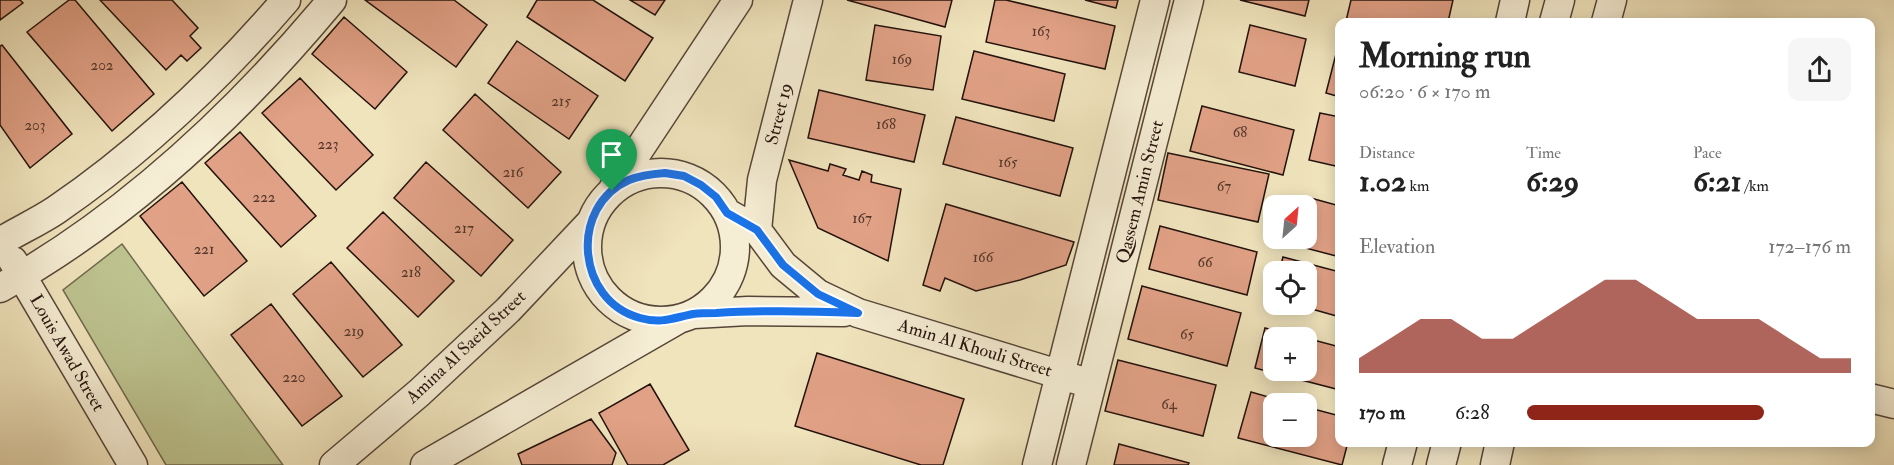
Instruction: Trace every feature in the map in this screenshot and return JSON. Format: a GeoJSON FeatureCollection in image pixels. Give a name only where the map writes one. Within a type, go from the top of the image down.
{"type":"FeatureCollection","features":[{"type":"Feature","properties":{"kind":"street"},"geometry":{"type":"LineString","coordinates":[[1,242],[54,211],[160,130],[208,84],[286,0]]}},
{"type":"Feature","properties":{"kind":"street"},"geometry":{"type":"LineString","coordinates":[[11,282],[81,238],[160,176],[201,140],[256,86],[332,0]]}},
{"type":"Feature","properties":{"kind":"street"},"geometry":{"type":"LineString","coordinates":[[686,317],[657,321],[638,318],[620,309],[605,296],[594,280],[588,261],[587,241],[591,222],[600,205],[612,191],[738,0]]}},
{"type":"Feature","properties":{"kind":"street","name":"Street 19"},"geometry":{"type":"LineString","coordinates":[[757,230],[762,180],[808,0]]}},
{"type":"Feature","properties":{"kind":"street","name":"Qassem Amin Street"},"geometry":{"type":"LineString","coordinates":[[1037,465],[1155,0]]}},
{"type":"Feature","properties":{"kind":"street","name":"Qassem Amin Street"},"geometry":{"type":"LineString","coordinates":[[1071,465],[1189,0]]}},
{"type":"Feature","properties":{"kind":"street"},"geometry":{"type":"LineString","coordinates":[[1511,18],[1515,0]]}},
{"type":"Feature","properties":{"kind":"street"},"geometry":{"type":"LineString","coordinates":[[1555,18],[1560,0]]}},
{"type":"Feature","properties":{"kind":"street"},"geometry":{"type":"LineString","coordinates":[[1607,18],[1612,0]]}},
{"type":"Feature","properties":{"kind":"street"},"geometry":{"type":"LineString","coordinates":[[425,465],[710,304],[723,290],[731,273],[735,254],[734,233],[727,213],[716,197],[701,185],[684,176],[665,173],[646,174],[627,181],[612,191]]}},
{"type":"Feature","properties":{"kind":"street"},"geometry":{"type":"LineString","coordinates":[[727,213],[757,230],[735,254]]}},
{"type":"Feature","properties":{"kind":"street","name":"Amina Al Saeid Street"},"geometry":{"type":"LineString","coordinates":[[334,465],[419,393],[508,310],[591,222]]}},
{"type":"Feature","properties":{"kind":"street","name":"Amin Al Khouli Street"},"geometry":{"type":"LineString","coordinates":[[757,230],[783,265],[809,287],[818,294],[858,313],[1092,384]]}},
{"type":"Feature","properties":{"kind":"street","name":"Louis Awad Street"},"geometry":{"type":"LineString","coordinates":[[1,242],[11,282],[133,465]]}},
{"type":"Feature","properties":{"kind":"street","name":"Amin Al Khouli Street"},"geometry":{"type":"LineString","coordinates":[[686,317],[781,310],[858,313]]}},
{"type":"Feature","properties":{"kind":"street"},"geometry":{"type":"LineString","coordinates":[[1875,399],[1894,404]]}},
{"type":"Feature","properties":{"kind":"street"},"geometry":{"type":"LineString","coordinates":[[1397,465],[1401,447]]}},
{"type":"Feature","properties":{"kind":"street"},"geometry":{"type":"LineString","coordinates":[[1441,465],[1446,447]]}},
{"type":"Feature","properties":{"kind":"street"},"geometry":{"type":"LineString","coordinates":[[1495,465],[1499,447]]}},
{"type":"Feature","properties":{"kind":"green space"},"geometry":{"type":"Polygon","coordinates":[[[122,244],[283,465],[166,465],[63,290],[122,244]]]}},
{"type":"Feature","properties":{"kind":"building"},"geometry":{"type":"Polygon","coordinates":[[[0,0],[20,0],[23,3],[0,20],[0,0]]]}},
{"type":"Feature","properties":{"kind":"building"},"geometry":{"type":"Polygon","coordinates":[[[69,0],[75,0],[154,94],[112,131],[27,32],[69,0]]]}},
{"type":"Feature","properties":{"kind":"building"},"geometry":{"type":"Polygon","coordinates":[[[100,0],[172,0],[198,28],[190,36],[201,48],[187,61],[181,55],[166,70],[100,0]]]}},
{"type":"Feature","properties":{"kind":"building"},"geometry":{"type":"Polygon","coordinates":[[[365,0],[454,0],[487,25],[456,67],[365,0]]]}},
{"type":"Feature","properties":{"kind":"building"},"geometry":{"type":"Polygon","coordinates":[[[537,0],[593,0],[653,38],[625,81],[527,17],[537,0]]]}},
{"type":"Feature","properties":{"kind":"building"},"geometry":{"type":"Polygon","coordinates":[[[630,0],[665,0],[655,15],[630,0]]]}},
{"type":"Feature","properties":{"kind":"building"},"geometry":{"type":"Polygon","coordinates":[[[847,0],[952,0],[945,27],[847,0]]]}},
{"type":"Feature","properties":{"kind":"building"},"geometry":{"type":"Polygon","coordinates":[[[995,0],[1006,0],[1115,26],[1105,69],[986,42],[995,0]]]}},
{"type":"Feature","properties":{"kind":"building"},"geometry":{"type":"Polygon","coordinates":[[[1085,0],[1118,0],[1116,8],[1085,0]]]}},
{"type":"Feature","properties":{"kind":"building"},"geometry":{"type":"Polygon","coordinates":[[[1240,0],[1309,0],[1305,16],[1240,0]]]}},
{"type":"Feature","properties":{"kind":"building"},"geometry":{"type":"Polygon","coordinates":[[[1351,0],[1453,0],[1449,18],[1347,18],[1351,0]]]}},
{"type":"Feature","properties":{"kind":"building"},"geometry":{"type":"Polygon","coordinates":[[[344,17],[407,72],[375,109],[312,54],[344,17]]]}},
{"type":"Feature","properties":{"kind":"building"},"geometry":{"type":"Polygon","coordinates":[[[875,25],[941,36],[933,90],[866,80],[875,25]]]}},
{"type":"Feature","properties":{"kind":"building"},"geometry":{"type":"Polygon","coordinates":[[[1250,25],[1306,39],[1295,86],[1239,72],[1250,25]]]}},
{"type":"Feature","properties":{"kind":"building"},"geometry":{"type":"Polygon","coordinates":[[[517,41],[598,96],[569,139],[488,83],[517,41]]]}},
{"type":"Feature","properties":{"kind":"building"},"geometry":{"type":"Polygon","coordinates":[[[2,45],[72,134],[30,168],[0,125],[0,46],[2,45]]]}},
{"type":"Feature","properties":{"kind":"building"},"geometry":{"type":"Polygon","coordinates":[[[974,51],[1065,74],[1054,121],[962,99],[974,51]]]}},
{"type":"Feature","properties":{"kind":"building"},"geometry":{"type":"Polygon","coordinates":[[[1335,58],[1335,96],[1326,93],[1335,58]]]}},
{"type":"Feature","properties":{"kind":"building"},"geometry":{"type":"Polygon","coordinates":[[[300,78],[373,155],[336,190],[262,113],[300,78]]]}},
{"type":"Feature","properties":{"kind":"building"},"geometry":{"type":"Polygon","coordinates":[[[819,90],[925,115],[914,162],[808,138],[819,90]]]}},
{"type":"Feature","properties":{"kind":"building"},"geometry":{"type":"Polygon","coordinates":[[[475,94],[561,172],[528,208],[443,130],[475,94]]]}},
{"type":"Feature","properties":{"kind":"building"},"geometry":{"type":"Polygon","coordinates":[[[1202,106],[1294,130],[1283,175],[1190,151],[1202,106]]]}},
{"type":"Feature","properties":{"kind":"building"},"geometry":{"type":"Polygon","coordinates":[[[1320,113],[1335,116],[1335,166],[1309,160],[1320,113]]]}},
{"type":"Feature","properties":{"kind":"building"},"geometry":{"type":"Polygon","coordinates":[[[956,117],[1073,148],[1060,196],[943,164],[956,117]]]}},
{"type":"Feature","properties":{"kind":"building"},"geometry":{"type":"Polygon","coordinates":[[[240,132],[316,216],[281,247],[205,163],[240,132]]]}},
{"type":"Feature","properties":{"kind":"building"},"geometry":{"type":"Polygon","coordinates":[[[1168,153],[1269,174],[1258,222],[1158,200],[1168,153]]]}},
{"type":"Feature","properties":{"kind":"building"},"geometry":{"type":"Polygon","coordinates":[[[789,160],[828,171],[830,164],[846,169],[843,175],[859,180],[862,171],[872,175],[871,182],[901,189],[888,261],[818,228],[789,160]]]}},
{"type":"Feature","properties":{"kind":"building"},"geometry":{"type":"Polygon","coordinates":[[[426,162],[513,240],[481,276],[394,198],[426,162]]]}},
{"type":"Feature","properties":{"kind":"building"},"geometry":{"type":"Polygon","coordinates":[[[182,182],[247,261],[204,296],[140,216],[182,182]]]}},
{"type":"Feature","properties":{"kind":"building"},"geometry":{"type":"Polygon","coordinates":[[[1317,200],[1335,205],[1335,256],[1309,249],[1317,249],[1317,200]]]}},
{"type":"Feature","properties":{"kind":"building"},"geometry":{"type":"Polygon","coordinates":[[[946,204],[1074,242],[1066,265],[976,291],[945,278],[940,291],[923,285],[946,204]]]}},
{"type":"Feature","properties":{"kind":"building"},"geometry":{"type":"Polygon","coordinates":[[[383,212],[454,281],[418,317],[347,248],[383,212]]]}},
{"type":"Feature","properties":{"kind":"building"},"geometry":{"type":"Polygon","coordinates":[[[1160,226],[1257,252],[1247,295],[1149,269],[1160,226]]]}},
{"type":"Feature","properties":{"kind":"building"},"geometry":{"type":"Polygon","coordinates":[[[1283,257],[1298,261],[1282,261],[1283,257]]]}},
{"type":"Feature","properties":{"kind":"building"},"geometry":{"type":"Polygon","coordinates":[[[331,262],[402,345],[363,377],[293,294],[331,262]]]}},
{"type":"Feature","properties":{"kind":"building"},"geometry":{"type":"Polygon","coordinates":[[[1317,266],[1335,271],[1335,316],[1317,310],[1317,266]]]}},
{"type":"Feature","properties":{"kind":"building"},"geometry":{"type":"Polygon","coordinates":[[[1142,286],[1241,313],[1227,366],[1128,339],[1142,286]]]}},
{"type":"Feature","properties":{"kind":"building"},"geometry":{"type":"Polygon","coordinates":[[[271,304],[342,396],[302,426],[231,335],[271,304]]]}},
{"type":"Feature","properties":{"kind":"building"},"geometry":{"type":"Polygon","coordinates":[[[1263,336],[1263,370],[1255,368],[1263,336]]]}},
{"type":"Feature","properties":{"kind":"building"},"geometry":{"type":"Polygon","coordinates":[[[1317,341],[1335,346],[1335,389],[1305,381],[1317,381],[1317,341]]]}},
{"type":"Feature","properties":{"kind":"building"},"geometry":{"type":"Polygon","coordinates":[[[817,353],[964,399],[943,465],[921,465],[795,426],[817,353]]]}},
{"type":"Feature","properties":{"kind":"building"},"geometry":{"type":"Polygon","coordinates":[[[1118,360],[1216,385],[1203,436],[1105,411],[1118,360]]]}},
{"type":"Feature","properties":{"kind":"building"},"geometry":{"type":"Polygon","coordinates":[[[650,384],[689,450],[663,465],[628,465],[599,413],[650,384]]]}},
{"type":"Feature","properties":{"kind":"building"},"geometry":{"type":"Polygon","coordinates":[[[1251,392],[1263,395],[1263,444],[1238,438],[1251,392]]]}},
{"type":"Feature","properties":{"kind":"building"},"geometry":{"type":"Polygon","coordinates":[[[1317,410],[1335,415],[1335,447],[1347,447],[1342,465],[1273,447],[1317,447],[1317,410]]]}},
{"type":"Feature","properties":{"kind":"building"},"geometry":{"type":"Polygon","coordinates":[[[591,419],[616,453],[612,465],[522,465],[518,454],[591,419]]]}},
{"type":"Feature","properties":{"kind":"building"},"geometry":{"type":"Polygon","coordinates":[[[1119,444],[1189,463],[1188,465],[1114,465],[1119,444]]]}},
{"type":"Feature","properties":{"kind":"route"},"geometry":{"type":"LineString","coordinates":[[665,173],[684,176],[701,185],[716,197],[727,213],[757,230],[783,265],[818,294],[858,313],[803,310],[748,311],[694,314],[677,320],[657,321],[638,318],[620,309],[605,296],[594,280],[588,261],[587,241],[591,222],[600,205],[612,191],[627,181],[646,174],[665,173]]}}]}
